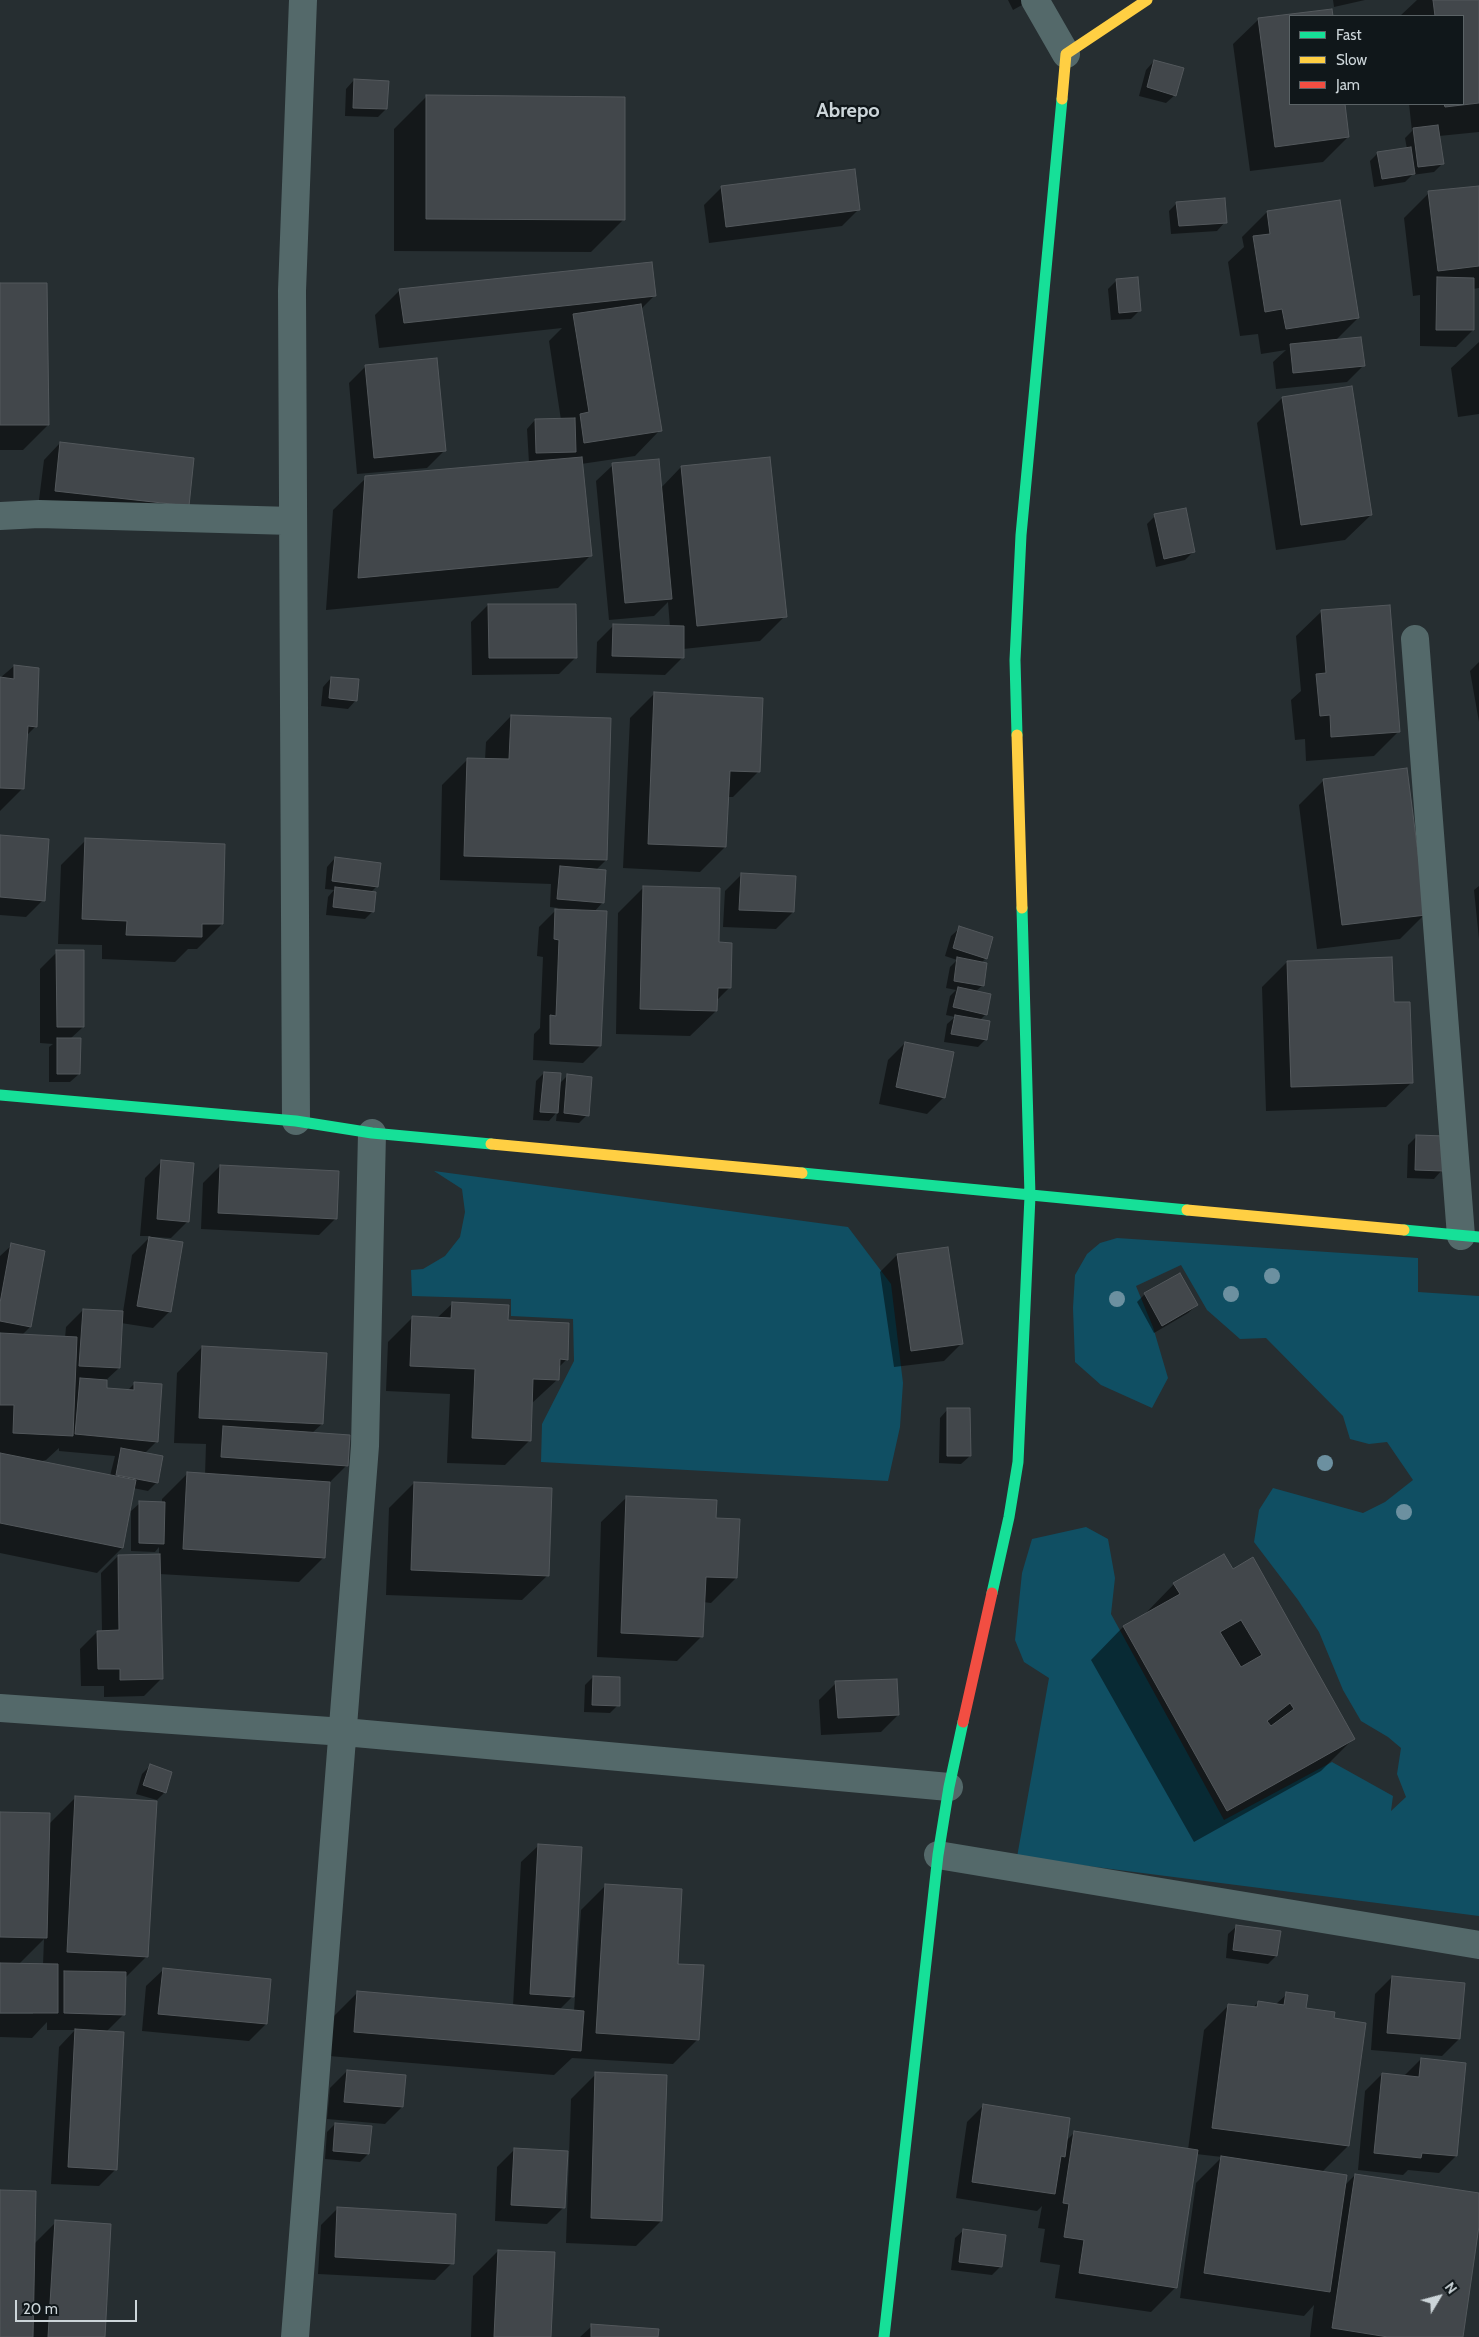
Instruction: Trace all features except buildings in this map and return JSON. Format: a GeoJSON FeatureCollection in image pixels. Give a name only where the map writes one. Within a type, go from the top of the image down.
{"type":"FeatureCollection","features":[{"type":"Feature","properties":{"kind":"street"},"geometry":{"type":"LineString","coordinates":[[296,1121],[292,291],[303,0]]}},
{"type":"Feature","properties":{"kind":"street"},"geometry":{"type":"LineString","coordinates":[[884,2337],[938,1855],[949,1787],[1010,1517],[1018,1462],[1030,1196],[1016,660],[1021,535],[1066,54],[1035,0]]}},
{"type":"Feature","properties":{"kind":"street"},"geometry":{"type":"LineString","coordinates":[[1066,54],[1147,0]]}},
{"type":"Feature","properties":{"kind":"street"},"geometry":{"type":"LineString","coordinates":[[0,516],[39,514],[292,521]]}},
{"type":"Feature","properties":{"kind":"street"},"geometry":{"type":"LineString","coordinates":[[0,1096],[296,1121],[372,1133],[1470,1236],[1415,639]]}},
{"type":"Feature","properties":{"kind":"street"},"geometry":{"type":"LineString","coordinates":[[295,2337],[366,1446],[372,1133]]}},
{"type":"Feature","properties":{"kind":"street"},"geometry":{"type":"LineString","coordinates":[[0,1708],[344,1732],[949,1787]]}},
{"type":"Feature","properties":{"kind":"street"},"geometry":{"type":"LineString","coordinates":[[938,1855],[1479,1946]]}},
{"type":"Feature","properties":{"kind":"shaded area"},"geometry":{"type":"Polygon","coordinates":[[[434,1171],[848,1227],[891,1284],[903,1383],[900,1427],[888,1481],[541,1462],[542,1424],[574,1361],[573,1319],[511,1316],[511,1299],[412,1296],[411,1270],[423,1269],[445,1256],[460,1237],[465,1212],[462,1189],[434,1171]]]}},
{"type":"Feature","properties":{"kind":"shaded area"},"geometry":{"type":"Polygon","coordinates":[[[1117,1238],[1418,1258],[1418,1292],[1479,1296],[1479,1916],[1017,1857],[1049,1678],[1024,1662],[1015,1640],[1022,1573],[1032,1539],[1086,1527],[1108,1539],[1115,1578],[1111,1614],[1224,1820],[1332,1762],[1393,1796],[1391,1811],[1406,1797],[1397,1774],[1401,1748],[1388,1737],[1361,1721],[1343,1690],[1319,1632],[1298,1600],[1254,1542],[1259,1510],[1273,1488],[1363,1513],[1385,1502],[1413,1480],[1387,1442],[1369,1444],[1350,1439],[1343,1416],[1266,1338],[1240,1339],[1207,1310],[1181,1265],[1136,1286],[1153,1327],[1168,1378],[1152,1408],[1101,1385],[1075,1362],[1073,1308],[1075,1275],[1087,1254],[1100,1243],[1117,1238]]]}},
{"type":"Feature","properties":{"kind":"traffic: fast"},"geometry":{"type":"LineString","coordinates":[[1017,735],[1015,660],[1021,535],[1062,99]]}},
{"type":"Feature","properties":{"kind":"traffic: fast"},"geometry":{"type":"LineString","coordinates":[[992,1593],[1009,1517],[1018,1462],[1030,1196],[1022,908]]}},
{"type":"Feature","properties":{"kind":"traffic: fast"},"geometry":{"type":"LineString","coordinates":[[0,1095],[296,1121],[372,1133],[491,1144]]}},
{"type":"Feature","properties":{"kind":"traffic: fast"},"geometry":{"type":"LineString","coordinates":[[802,1173],[1187,1210]]}},
{"type":"Feature","properties":{"kind":"traffic: fast"},"geometry":{"type":"LineString","coordinates":[[1404,1230],[1479,1237]]}},
{"type":"Feature","properties":{"kind":"traffic: fast"},"geometry":{"type":"LineString","coordinates":[[884,2337],[938,1855],[949,1787],[963,1722]]}},
{"type":"Feature","properties":{"kind":"traffic: slow"},"geometry":{"type":"LineString","coordinates":[[1062,99],[1066,54],[1147,0]]}},
{"type":"Feature","properties":{"kind":"traffic: slow"},"geometry":{"type":"LineString","coordinates":[[1017,735],[1022,908]]}},
{"type":"Feature","properties":{"kind":"traffic: slow"},"geometry":{"type":"LineString","coordinates":[[491,1144],[802,1173]]}},
{"type":"Feature","properties":{"kind":"traffic: slow"},"geometry":{"type":"LineString","coordinates":[[1187,1210],[1404,1230]]}},
{"type":"Feature","properties":{"kind":"traffic: jam"},"geometry":{"type":"LineString","coordinates":[[963,1722],[992,1593]]}},
{"type":"Feature","properties":{"kind":"district","name":"Abrepo"},"geometry":{"type":"Point","coordinates":[848,111]}}]}
